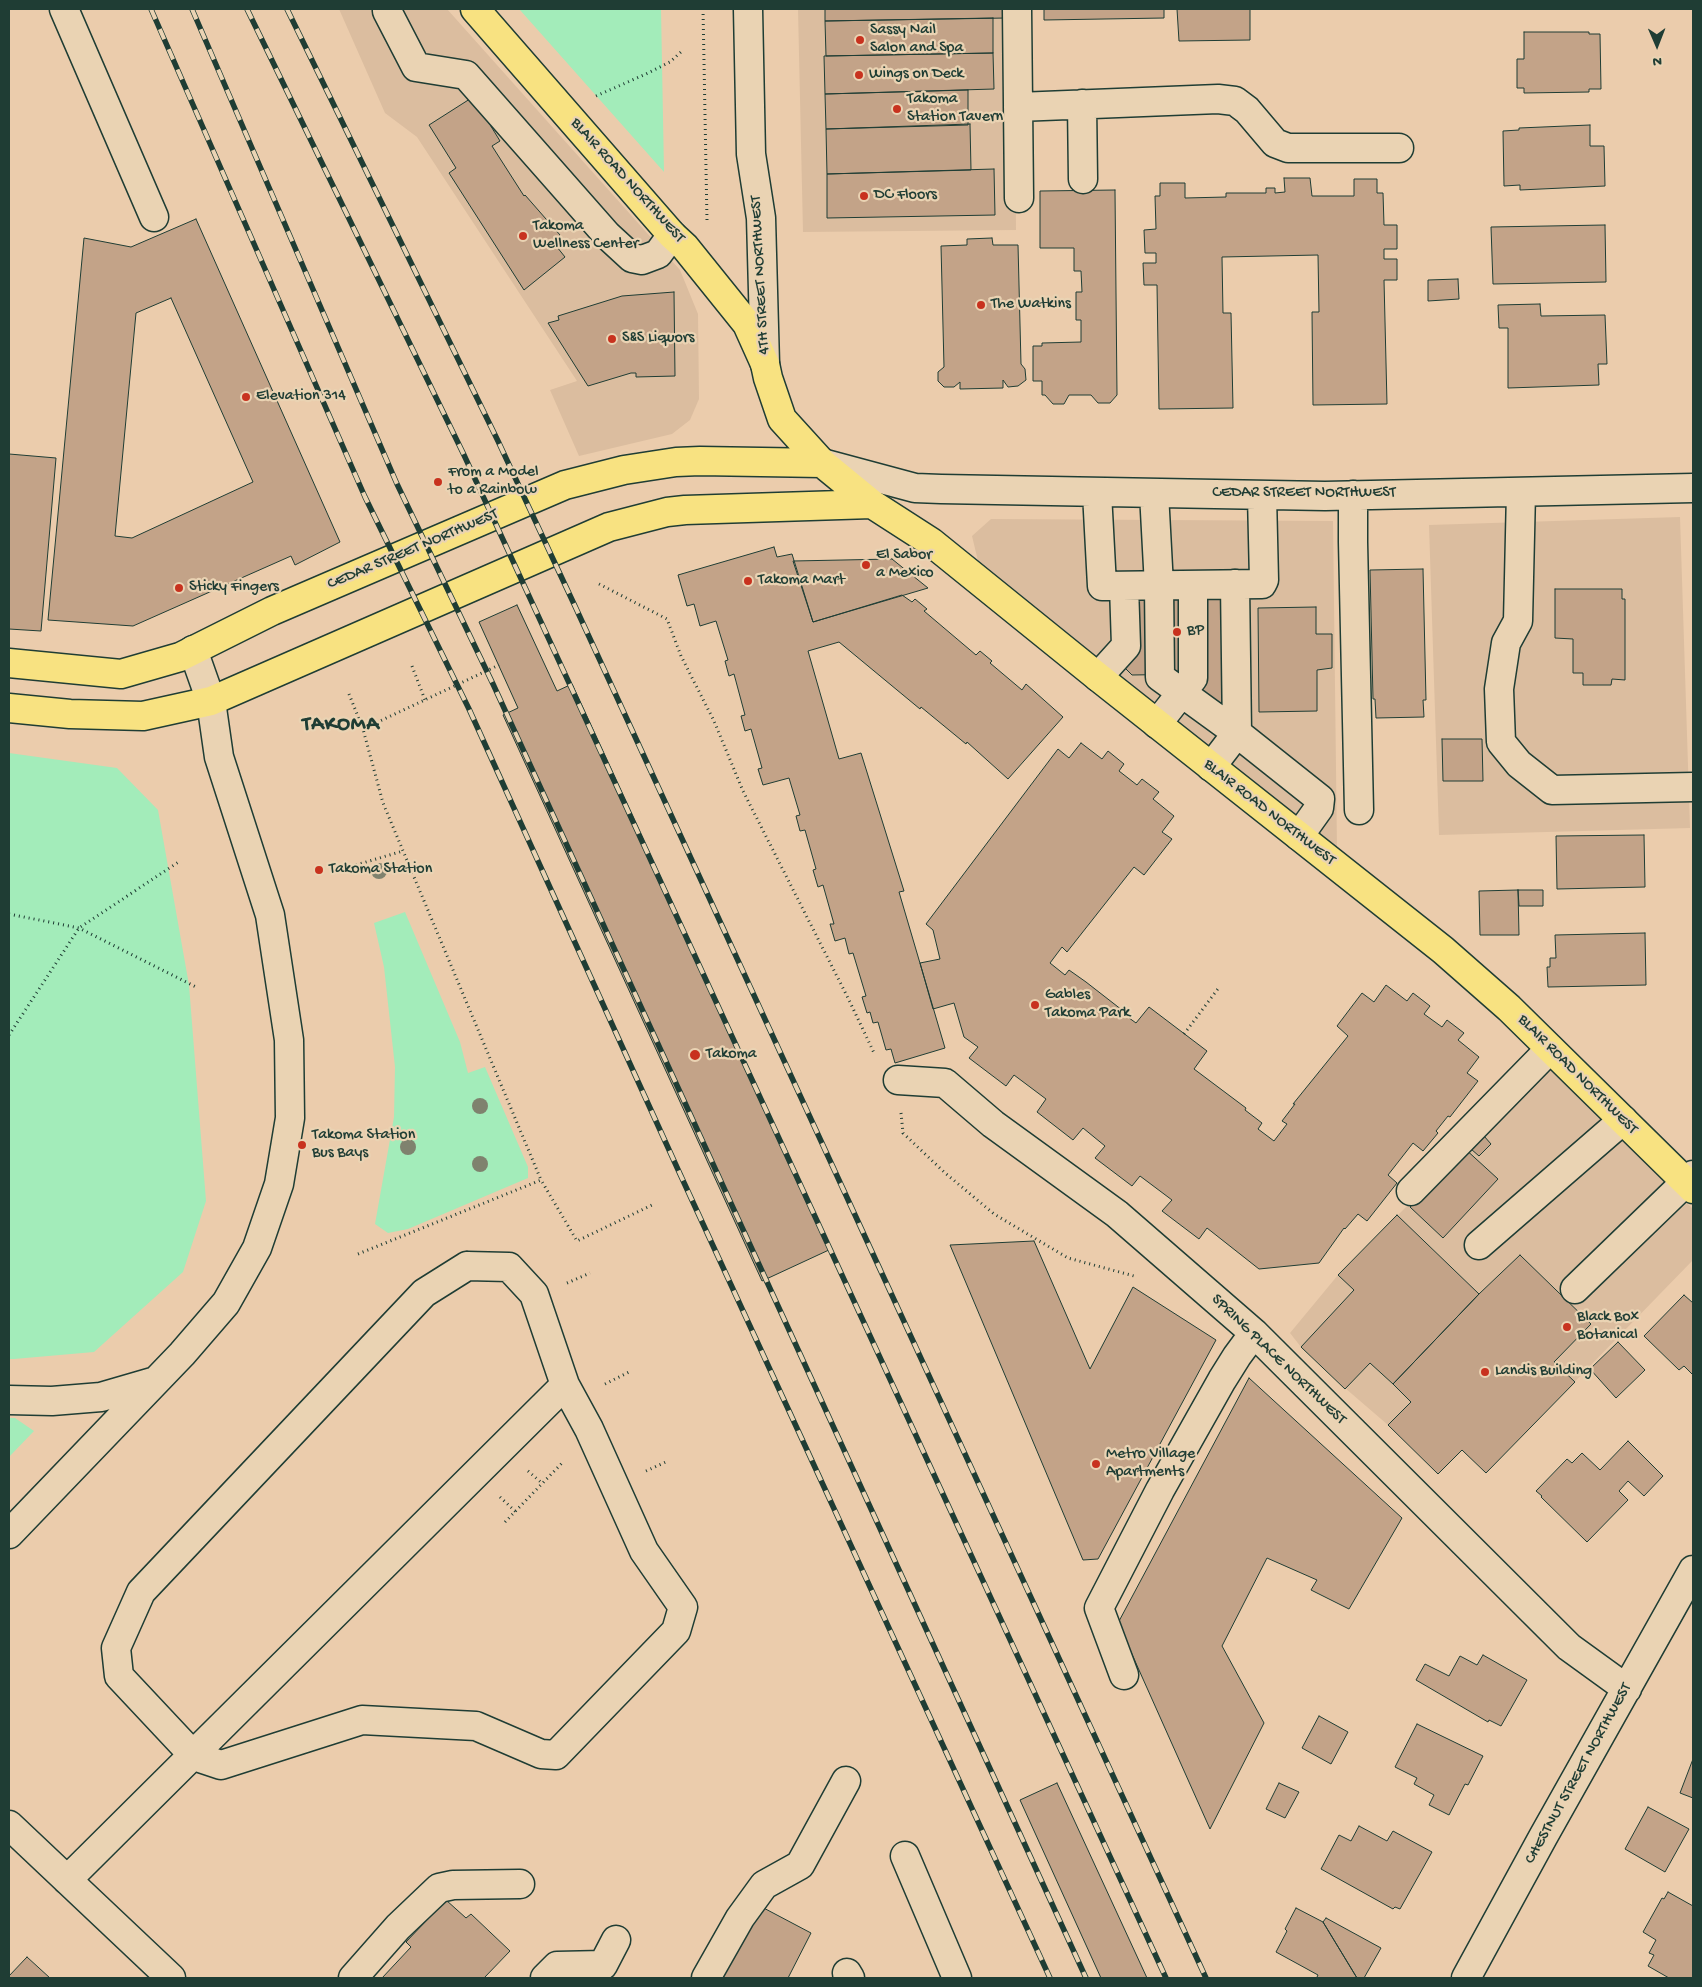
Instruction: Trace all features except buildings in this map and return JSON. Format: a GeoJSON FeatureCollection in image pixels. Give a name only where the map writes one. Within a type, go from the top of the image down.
{"type":"FeatureCollection","features":[{"type":"Feature","properties":{"kind":"main road","name":"BLAIR ROAD NORTHWEST"},"geometry":{"type":"LineString","coordinates":[[475,9],[709,276],[747,324],[765,364]]}},
{"type":"Feature","properties":{"kind":"main road","name":"4TH STREET NORTHWEST"},"geometry":{"type":"LineString","coordinates":[[765,364],[782,419],[822,463]]}},
{"type":"Feature","properties":{"kind":"main road","name":"CEDAR STREET NORTHWEST"},"geometry":{"type":"LineString","coordinates":[[9,662],[121,674],[180,657],[280,607],[565,485],[624,470],[676,462],[822,463]]}},
{"type":"Feature","properties":{"kind":"main road","name":"BLAIR ROAD NORTHWEST"},"geometry":{"type":"LineString","coordinates":[[822,463],[872,504],[931,542],[1098,677],[1443,950],[1509,1008],[1623,1120],[1690,1182]]}},
{"type":"Feature","properties":{"kind":"main road","name":"CEDAR STREET NORTHWEST"},"geometry":{"type":"LineString","coordinates":[[9,708],[70,714],[144,716],[211,701],[609,527],[667,512],[685,510],[872,504]]}},
{"type":"Feature","properties":{"kind":"street"},"geometry":{"type":"LineString","coordinates":[[64,9],[154,217]]}},
{"type":"Feature","properties":{"kind":"street","name":"4TH STREET NORTHWEST"},"geometry":{"type":"LineString","coordinates":[[748,9],[751,154],[761,218],[765,364]]}},
{"type":"Feature","properties":{"kind":"street"},"geometry":{"type":"LineString","coordinates":[[1018,9],[1019,198]]}},
{"type":"Feature","properties":{"kind":"street"},"geometry":{"type":"LineString","coordinates":[[387,12],[416,67],[466,75],[607,235],[632,258],[642,260],[658,254],[672,234]]}},
{"type":"Feature","properties":{"kind":"street"},"geometry":{"type":"LineString","coordinates":[[1018,107],[1218,98],[1236,101],[1247,110],[1275,143],[1288,148],[1399,148]]}},
{"type":"Feature","properties":{"kind":"street"},"geometry":{"type":"LineString","coordinates":[[1082,104],[1083,179]]}},
{"type":"Feature","properties":{"kind":"street","name":"CEDAR STREET NORTHWEST"},"geometry":{"type":"LineString","coordinates":[[822,463],[915,488],[1262,496],[1693,488]]}},
{"type":"Feature","properties":{"kind":"street","name":"CEDAR STREET NORTHWEST"},"geometry":{"type":"LineString","coordinates":[[872,504],[915,488]]}},
{"type":"Feature","properties":{"kind":"street"},"geometry":{"type":"LineString","coordinates":[[1096,492],[1126,646],[1098,677]]}},
{"type":"Feature","properties":{"kind":"street"},"geometry":{"type":"LineString","coordinates":[[1521,492],[1518,621],[1506,643],[1499,689],[1501,742],[1519,764],[1552,790],[1693,787]]}},
{"type":"Feature","properties":{"kind":"street"},"geometry":{"type":"LineString","coordinates":[[1154,494],[1159,586],[1160,678],[1237,732],[1320,798],[1320,808],[1299,836]]}},
{"type":"Feature","properties":{"kind":"street"},"geometry":{"type":"LineString","coordinates":[[1353,495],[1359,810]]}},
{"type":"Feature","properties":{"kind":"street"},"geometry":{"type":"LineString","coordinates":[[1113,586],[1262,584],[1264,580],[1262,496]]}},
{"type":"Feature","properties":{"kind":"street"},"geometry":{"type":"LineString","coordinates":[[1211,767],[1237,732],[1235,584]]}},
{"type":"Feature","properties":{"kind":"street"},"geometry":{"type":"LineString","coordinates":[[1157,724],[1193,678],[1193,585]]}},
{"type":"Feature","properties":{"kind":"street"},"geometry":{"type":"LineString","coordinates":[[9,1534],[157,1380],[226,1302],[257,1248],[279,1184],[290,1118],[289,1040],[270,914],[219,758],[211,701],[194,650]]}},
{"type":"Feature","properties":{"kind":"street"},"geometry":{"type":"LineString","coordinates":[[1410,1191],[1550,1049]]}},
{"type":"Feature","properties":{"kind":"street","name":"SPRING PLACE NORTHWEST"},"geometry":{"type":"LineString","coordinates":[[898,1080],[945,1083],[992,1124],[1117,1214],[1254,1333],[1569,1647],[1627,1689]]}},
{"type":"Feature","properties":{"kind":"street"},"geometry":{"type":"LineString","coordinates":[[1480,1245],[1623,1120]]}},
{"type":"Feature","properties":{"kind":"street"},"geometry":{"type":"LineString","coordinates":[[1575,1289],[1690,1182]]}},
{"type":"Feature","properties":{"kind":"street"},"geometry":{"type":"LineString","coordinates":[[467,1266],[509,1267],[534,1294],[565,1385],[589,1429],[644,1551],[683,1607],[676,1631],[556,1755],[541,1754],[476,1726],[362,1720],[221,1765],[194,1756],[119,1676],[116,1648],[141,1592],[424,1293],[467,1266]]}},
{"type":"Feature","properties":{"kind":"street"},"geometry":{"type":"LineString","coordinates":[[1124,1675],[1099,1608],[1160,1490],[1222,1380],[1254,1333]]}},
{"type":"Feature","properties":{"kind":"street"},"geometry":{"type":"LineString","coordinates":[[9,1400],[52,1401],[101,1397],[157,1380]]}},
{"type":"Feature","properties":{"kind":"street"},"geometry":{"type":"LineString","coordinates":[[67,1880],[194,1756],[565,1385]]}},
{"type":"Feature","properties":{"kind":"street","name":"CHESTNUT STREET NORTHWEST"},"geometry":{"type":"LineString","coordinates":[[1466,1978],[1693,1570]]}},
{"type":"Feature","properties":{"kind":"street"},"geometry":{"type":"LineString","coordinates":[[706,1978],[740,1918],[764,1885],[800,1865],[846,1780]]}},
{"type":"Feature","properties":{"kind":"street"},"geometry":{"type":"LineString","coordinates":[[9,1825],[170,1978]]}},
{"type":"Feature","properties":{"kind":"street"},"geometry":{"type":"LineString","coordinates":[[905,1856],[957,1978]]}},
{"type":"Feature","properties":{"kind":"street"},"geometry":{"type":"LineString","coordinates":[[353,1978],[398,1927],[439,1888],[453,1885],[520,1884]]}},
{"type":"Feature","properties":{"kind":"street"},"geometry":{"type":"LineString","coordinates":[[545,1978],[557,1966],[603,1965],[616,1940]]}},
{"type":"Feature","properties":{"kind":"path"},"geometry":{"type":"LineString","coordinates":[[703,9],[709,276]]}},
{"type":"Feature","properties":{"kind":"path"},"geometry":{"type":"LineString","coordinates":[[587,98],[603,94],[646,74],[670,62],[681,52]]}},
{"type":"Feature","properties":{"kind":"path"},"geometry":{"type":"LineString","coordinates":[[600,584],[667,619],[680,656],[714,721],[743,791],[845,992],[882,1070],[898,1080]]}},
{"type":"Feature","properties":{"kind":"path"},"geometry":{"type":"LineString","coordinates":[[363,729],[499,665]]}},
{"type":"Feature","properties":{"kind":"path"},"geometry":{"type":"LineString","coordinates":[[412,666],[425,700]]}},
{"type":"Feature","properties":{"kind":"path"},"geometry":{"type":"LineString","coordinates":[[349,694],[363,729],[383,803],[403,851],[541,1180],[577,1241],[652,1205]]}},
{"type":"Feature","properties":{"kind":"path"},"geometry":{"type":"LineString","coordinates":[[356,864],[403,851]]}},
{"type":"Feature","properties":{"kind":"path"},"geometry":{"type":"LineString","coordinates":[[9,1035],[79,928],[180,861]]}},
{"type":"Feature","properties":{"kind":"path"},"geometry":{"type":"LineString","coordinates":[[9,914],[79,928],[196,987]]}},
{"type":"Feature","properties":{"kind":"path"},"geometry":{"type":"LineString","coordinates":[[1184,1034],[1220,986]]}},
{"type":"Feature","properties":{"kind":"path"},"geometry":{"type":"LineString","coordinates":[[358,1254],[541,1180]]}},
{"type":"Feature","properties":{"kind":"path"},"geometry":{"type":"LineString","coordinates":[[603,1385],[631,1372]]}},
{"type":"Feature","properties":{"kind":"path"},"geometry":{"type":"LineString","coordinates":[[505,1522],[569,1456]]}},
{"type":"Feature","properties":{"kind":"path"},"geometry":{"type":"LineString","coordinates":[[535,1477],[543,1484]]}},
{"type":"Feature","properties":{"kind":"path"},"geometry":{"type":"LineString","coordinates":[[510,1506],[516,1512]]}},
{"type":"Feature","properties":{"kind":"shaded area"},"geometry":{"type":"Polygon","coordinates":[[[339,9],[447,9],[680,270],[698,314],[699,399],[690,420],[672,434],[579,456],[550,390],[577,381],[417,137],[385,113],[339,9]]]}},
{"type":"Feature","properties":{"kind":"shaded area"},"geometry":{"type":"Polygon","coordinates":[[[798,9],[1014,9],[1016,230],[803,232],[798,9]]]}},
{"type":"Feature","properties":{"kind":"shaded area"},"geometry":{"type":"Polygon","coordinates":[[[1680,517],[1690,828],[1439,835],[1429,525],[1680,517]]]}},
{"type":"Feature","properties":{"kind":"shaded area"},"geometry":{"type":"Polygon","coordinates":[[[991,519],[1333,521],[1337,851],[978,561],[972,536],[991,519]]]}},
{"type":"Feature","properties":{"kind":"shaded area"},"geometry":{"type":"Polygon","coordinates":[[[1544,1063],[1693,1209],[1693,1260],[1486,1473],[1462,1450],[1438,1474],[1388,1425],[1301,1347],[1290,1333],[1338,1275],[1423,1190],[1544,1063]]]}},
{"type":"Feature","properties":{"kind":"green space"},"geometry":{"type":"Polygon","coordinates":[[[661,9],[664,172],[520,10],[661,9]]]}},
{"type":"Feature","properties":{"kind":"green space"},"geometry":{"type":"Polygon","coordinates":[[[9,753],[117,768],[158,810],[189,985],[206,1201],[183,1272],[94,1352],[14,1359],[9,1359],[9,753]]]}},
{"type":"Feature","properties":{"kind":"green space"},"geometry":{"type":"Polygon","coordinates":[[[405,912],[460,1042],[468,1073],[485,1067],[528,1167],[528,1178],[408,1229],[388,1233],[375,1224],[394,1117],[395,1067],[384,967],[374,923],[405,912]]]}},
{"type":"Feature","properties":{"kind":"green space"},"geometry":{"type":"Polygon","coordinates":[[[9,1418],[15,1418],[34,1431],[9,1457],[9,1418]]]}},
{"type":"Feature","properties":{"kind":"railway"},"geometry":{"type":"LineString","coordinates":[[151,9],[365,497],[469,709],[680,1174],[1050,1978]]}},
{"type":"Feature","properties":{"kind":"railway"},"geometry":{"type":"LineString","coordinates":[[192,9],[397,484],[493,684],[1086,1978]]}},
{"type":"Feature","properties":{"kind":"railway"},"geometry":{"type":"LineString","coordinates":[[247,9],[464,455],[1166,1978]]}},
{"type":"Feature","properties":{"kind":"railway"},"geometry":{"type":"LineString","coordinates":[[287,9],[498,441],[1206,1978]]}},
{"type":"Feature","properties":{"kind":"place","name":"Sassy Nail Salon and Spa"},"geometry":{"type":"Point","coordinates":[860,40]}},
{"type":"Feature","properties":{"kind":"place","name":"Wings on Deck"},"geometry":{"type":"Point","coordinates":[859,75]}},
{"type":"Feature","properties":{"kind":"place","name":"Takoma Station Tavern"},"geometry":{"type":"Point","coordinates":[897,109]}},
{"type":"Feature","properties":{"kind":"place","name":"DC Floors"},"geometry":{"type":"Point","coordinates":[864,196]}},
{"type":"Feature","properties":{"kind":"place","name":"Takoma Wellness Center"},"geometry":{"type":"Point","coordinates":[523,236]}},
{"type":"Feature","properties":{"kind":"place","name":"The Watkins"},"geometry":{"type":"Point","coordinates":[981,305]}},
{"type":"Feature","properties":{"kind":"place","name":"S&S Liquors"},"geometry":{"type":"Point","coordinates":[612,339]}},
{"type":"Feature","properties":{"kind":"place","name":"Elevation 314"},"geometry":{"type":"Point","coordinates":[246,397]}},
{"type":"Feature","properties":{"kind":"place","name":"From a Model to a Rainbow"},"geometry":{"type":"Point","coordinates":[438,482]}},
{"type":"Feature","properties":{"kind":"place","name":"El Sabor a Mexico"},"geometry":{"type":"Point","coordinates":[866,565]}},
{"type":"Feature","properties":{"kind":"place","name":"Takoma Mart"},"geometry":{"type":"Point","coordinates":[748,581]}},
{"type":"Feature","properties":{"kind":"place","name":"Sticky Fingers"},"geometry":{"type":"Point","coordinates":[179,588]}},
{"type":"Feature","properties":{"kind":"place","name":"BP"},"geometry":{"type":"Point","coordinates":[1177,632]}},
{"type":"Feature","properties":{"kind":"place","name":"Takoma Station"},"geometry":{"type":"Point","coordinates":[319,870]}},
{"type":"Feature","properties":{"kind":"place","name":"Gables Takoma Park"},"geometry":{"type":"Point","coordinates":[1035,1005]}},
{"type":"Feature","properties":{"kind":"place","name":"Takoma"},"geometry":{"type":"Point","coordinates":[695,1055]}},
{"type":"Feature","properties":{"kind":"place","name":"Takoma Station Bus Bays"},"geometry":{"type":"Point","coordinates":[302,1145]}},
{"type":"Feature","properties":{"kind":"place","name":"Black Box Botanical"},"geometry":{"type":"Point","coordinates":[1567,1327]}},
{"type":"Feature","properties":{"kind":"place","name":"Landis Building"},"geometry":{"type":"Point","coordinates":[1485,1372]}},
{"type":"Feature","properties":{"kind":"place","name":"Metro Village Apartments"},"geometry":{"type":"Point","coordinates":[1096,1464]}},
{"type":"Feature","properties":{"kind":"district","name":"TAKOMA"},"geometry":{"type":"Point","coordinates":[341,726]}}]}
